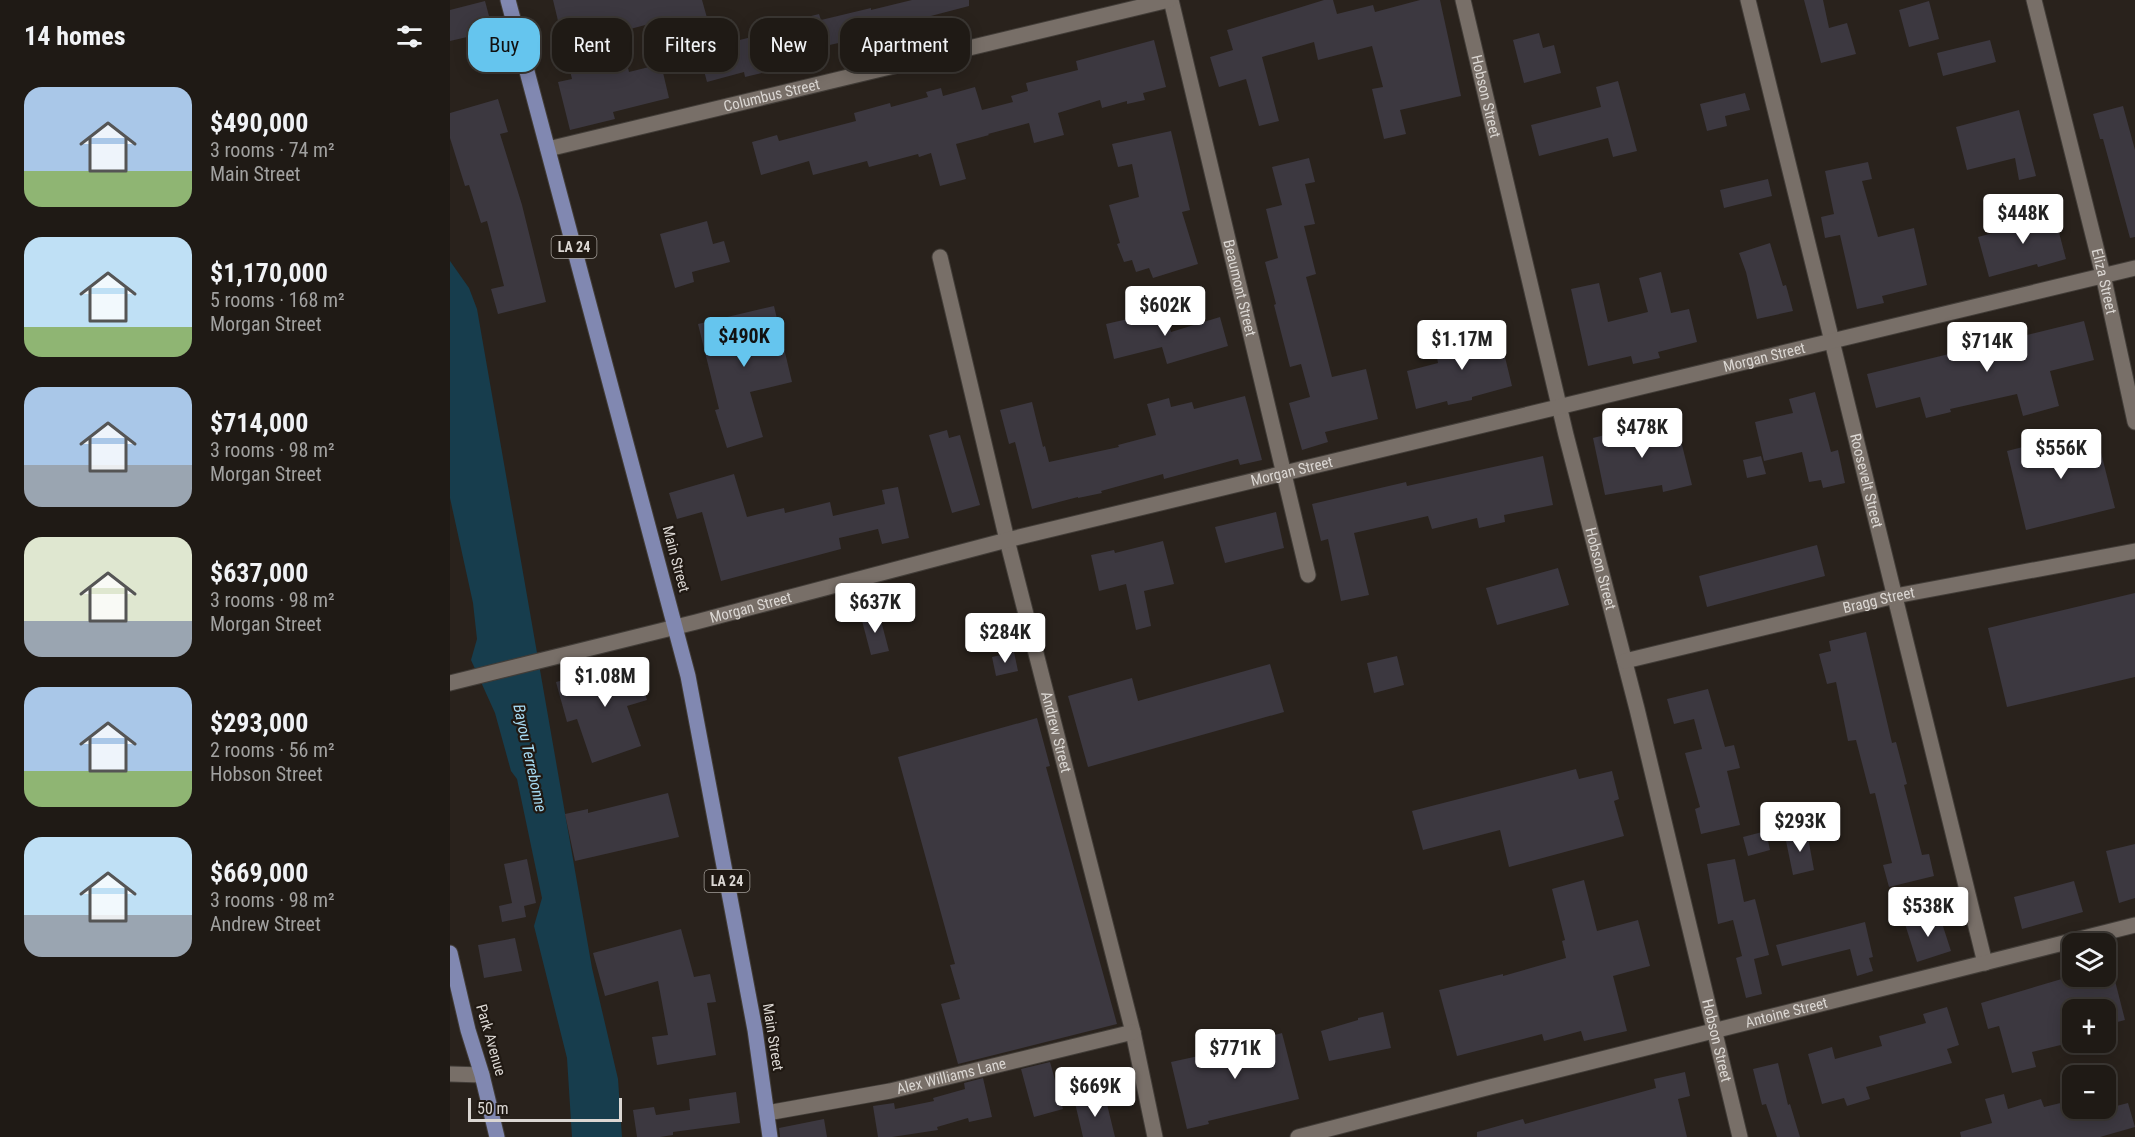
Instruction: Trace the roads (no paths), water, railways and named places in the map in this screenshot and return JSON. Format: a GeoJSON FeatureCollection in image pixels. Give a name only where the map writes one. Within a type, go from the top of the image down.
{"type":"FeatureCollection","features":[{"type":"Feature","properties":{"kind":"main road","name":"Main Street"},"geometry":{"type":"LineString","coordinates":[[508,0],[688,676],[755,1030],[770,1137]]}},
{"type":"Feature","properties":{"kind":"main road","name":"Park Avenue"},"geometry":{"type":"LineString","coordinates":[[450,953],[497,1137]]}},
{"type":"Feature","properties":{"kind":"street","name":"Columbus Street"},"geometry":{"type":"LineString","coordinates":[[548,149],[1170,0]]}},
{"type":"Feature","properties":{"kind":"street","name":"Beaumont Street"},"geometry":{"type":"LineString","coordinates":[[1170,0],[1308,575]]}},
{"type":"Feature","properties":{"kind":"street","name":"Hobson Street"},"geometry":{"type":"LineString","coordinates":[[1463,0],[1559,407],[1625,661],[1740,1137]]}},
{"type":"Feature","properties":{"kind":"street","name":"Roosevelt Street"},"geometry":{"type":"LineString","coordinates":[[1748,0],[1985,963]]}},
{"type":"Feature","properties":{"kind":"street","name":"Eliza Street"},"geometry":{"type":"LineString","coordinates":[[2034,0],[2103,275],[2135,422]]}},
{"type":"Feature","properties":{"kind":"street","name":"Andrew Street"},"geometry":{"type":"LineString","coordinates":[[940,257],[1007,540],[1133,1032],[1155,1137]]}},
{"type":"Feature","properties":{"kind":"street","name":"Morgan Street"},"geometry":{"type":"LineString","coordinates":[[450,683],[544,661],[1007,540],[2135,267]]}},
{"type":"Feature","properties":{"kind":"street","name":"Bragg Street"},"geometry":{"type":"LineString","coordinates":[[1625,661],[1895,596],[2135,551]]}},
{"type":"Feature","properties":{"kind":"street","name":"Antoine Street"},"geometry":{"type":"LineString","coordinates":[[1298,1137],[2135,925]]}},
{"type":"Feature","properties":{"kind":"street","name":"Alex Williams Lane"},"geometry":{"type":"LineString","coordinates":[[767,1113],[890,1091],[1133,1032]]}},
{"type":"Feature","properties":{"kind":"street"},"geometry":{"type":"LineString","coordinates":[[450,1074],[482,1075]]}},
{"type":"Feature","properties":{"kind":"water","name":"Bayou Terrebonne"},"geometry":{"type":"Polygon","coordinates":[[[450,261],[469,288],[477,309],[592,968],[618,1079],[622,1137],[572,1137],[567,1058],[534,926],[542,898],[517,779],[511,771],[495,713],[471,660],[477,639],[473,603],[450,498],[450,261]]]}}]}
